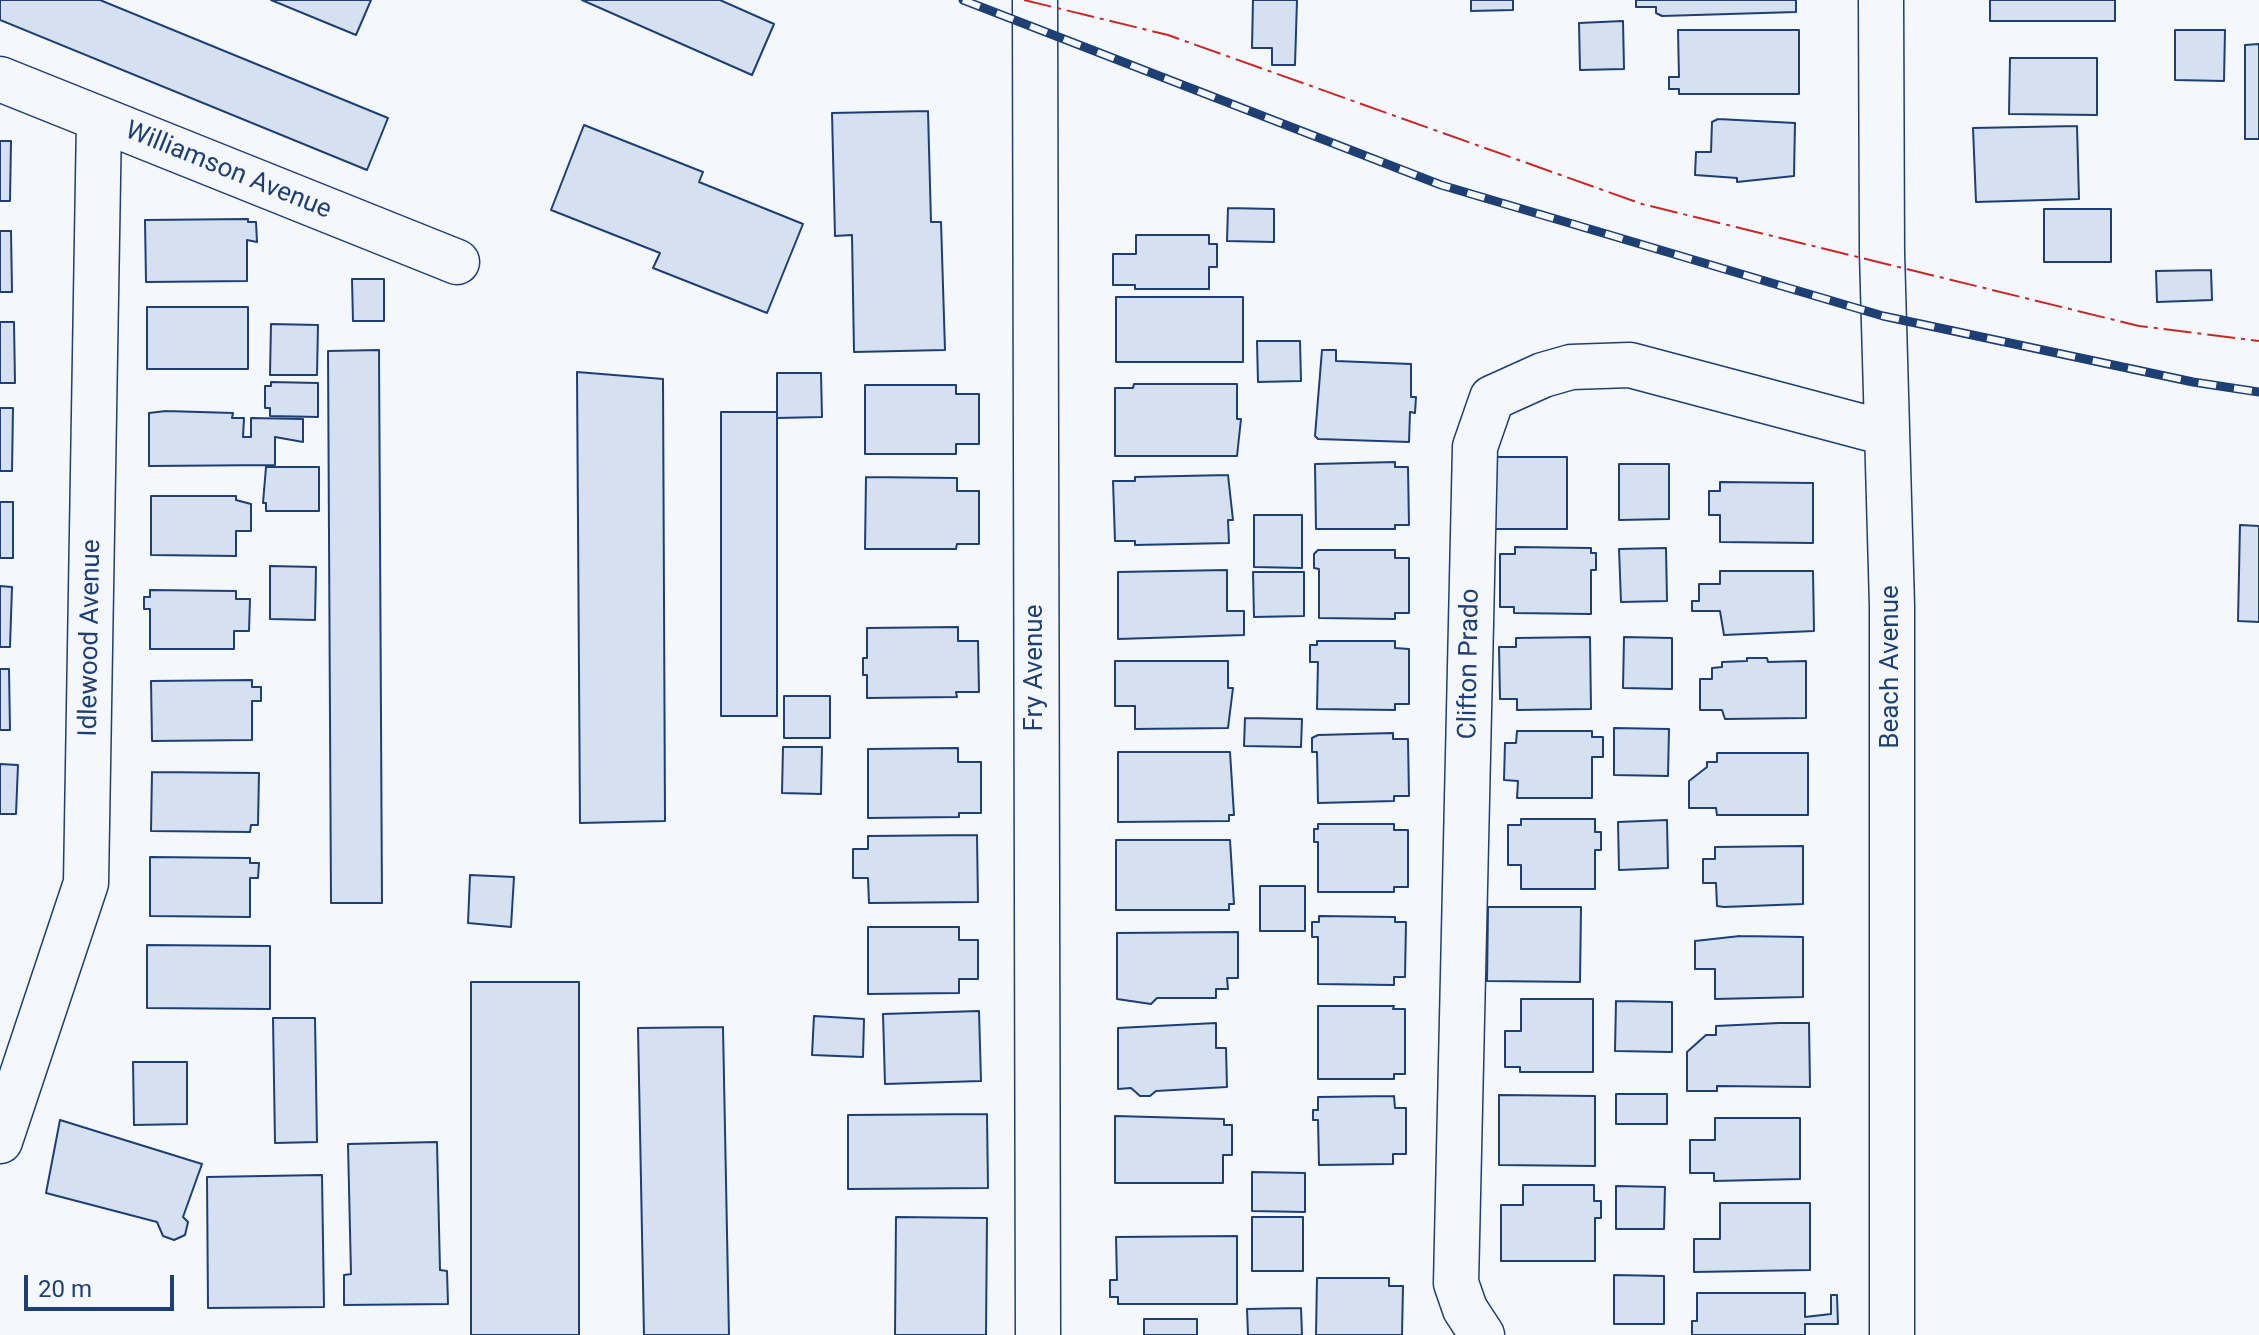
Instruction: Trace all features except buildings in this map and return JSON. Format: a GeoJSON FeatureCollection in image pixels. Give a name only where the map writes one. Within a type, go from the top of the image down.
{"type":"FeatureCollection","features":[{"type":"Feature","properties":{"kind":"street","name":"Fry Avenue"},"geometry":{"type":"LineString","coordinates":[[1035,0],[1038,1335]]}},
{"type":"Feature","properties":{"kind":"street","name":"Beach Avenue"},"geometry":{"type":"LineString","coordinates":[[1881,0],[1886,433],[1892,606],[1892,1335]]}},
{"type":"Feature","properties":{"kind":"street","name":"Williamson Avenue"},"geometry":{"type":"LineString","coordinates":[[0,79],[457,262]]}},
{"type":"Feature","properties":{"kind":"street","name":"Idlewood Avenue"},"geometry":{"type":"LineString","coordinates":[[0,1141],[86,883],[99,120]]}},
{"type":"Feature","properties":{"kind":"street","name":"Clifton Prado"},"geometry":{"type":"LineString","coordinates":[[1482,1335],[1465,1309],[1456,1283],[1475,447],[1492,398],[1543,375],[1592,364],[1630,365],[1886,433]]}},
{"type":"Feature","properties":{"kind":"railway"},"geometry":{"type":"LineString","coordinates":[[963,0],[1441,185],[1883,316],[2193,382],[2259,392]]}},
{"type":"Feature","properties":{"kind":"power"},"geometry":{"type":"LineString","coordinates":[[1024,0],[1168,35],[1642,204],[2139,326],[2259,341]]}}]}
